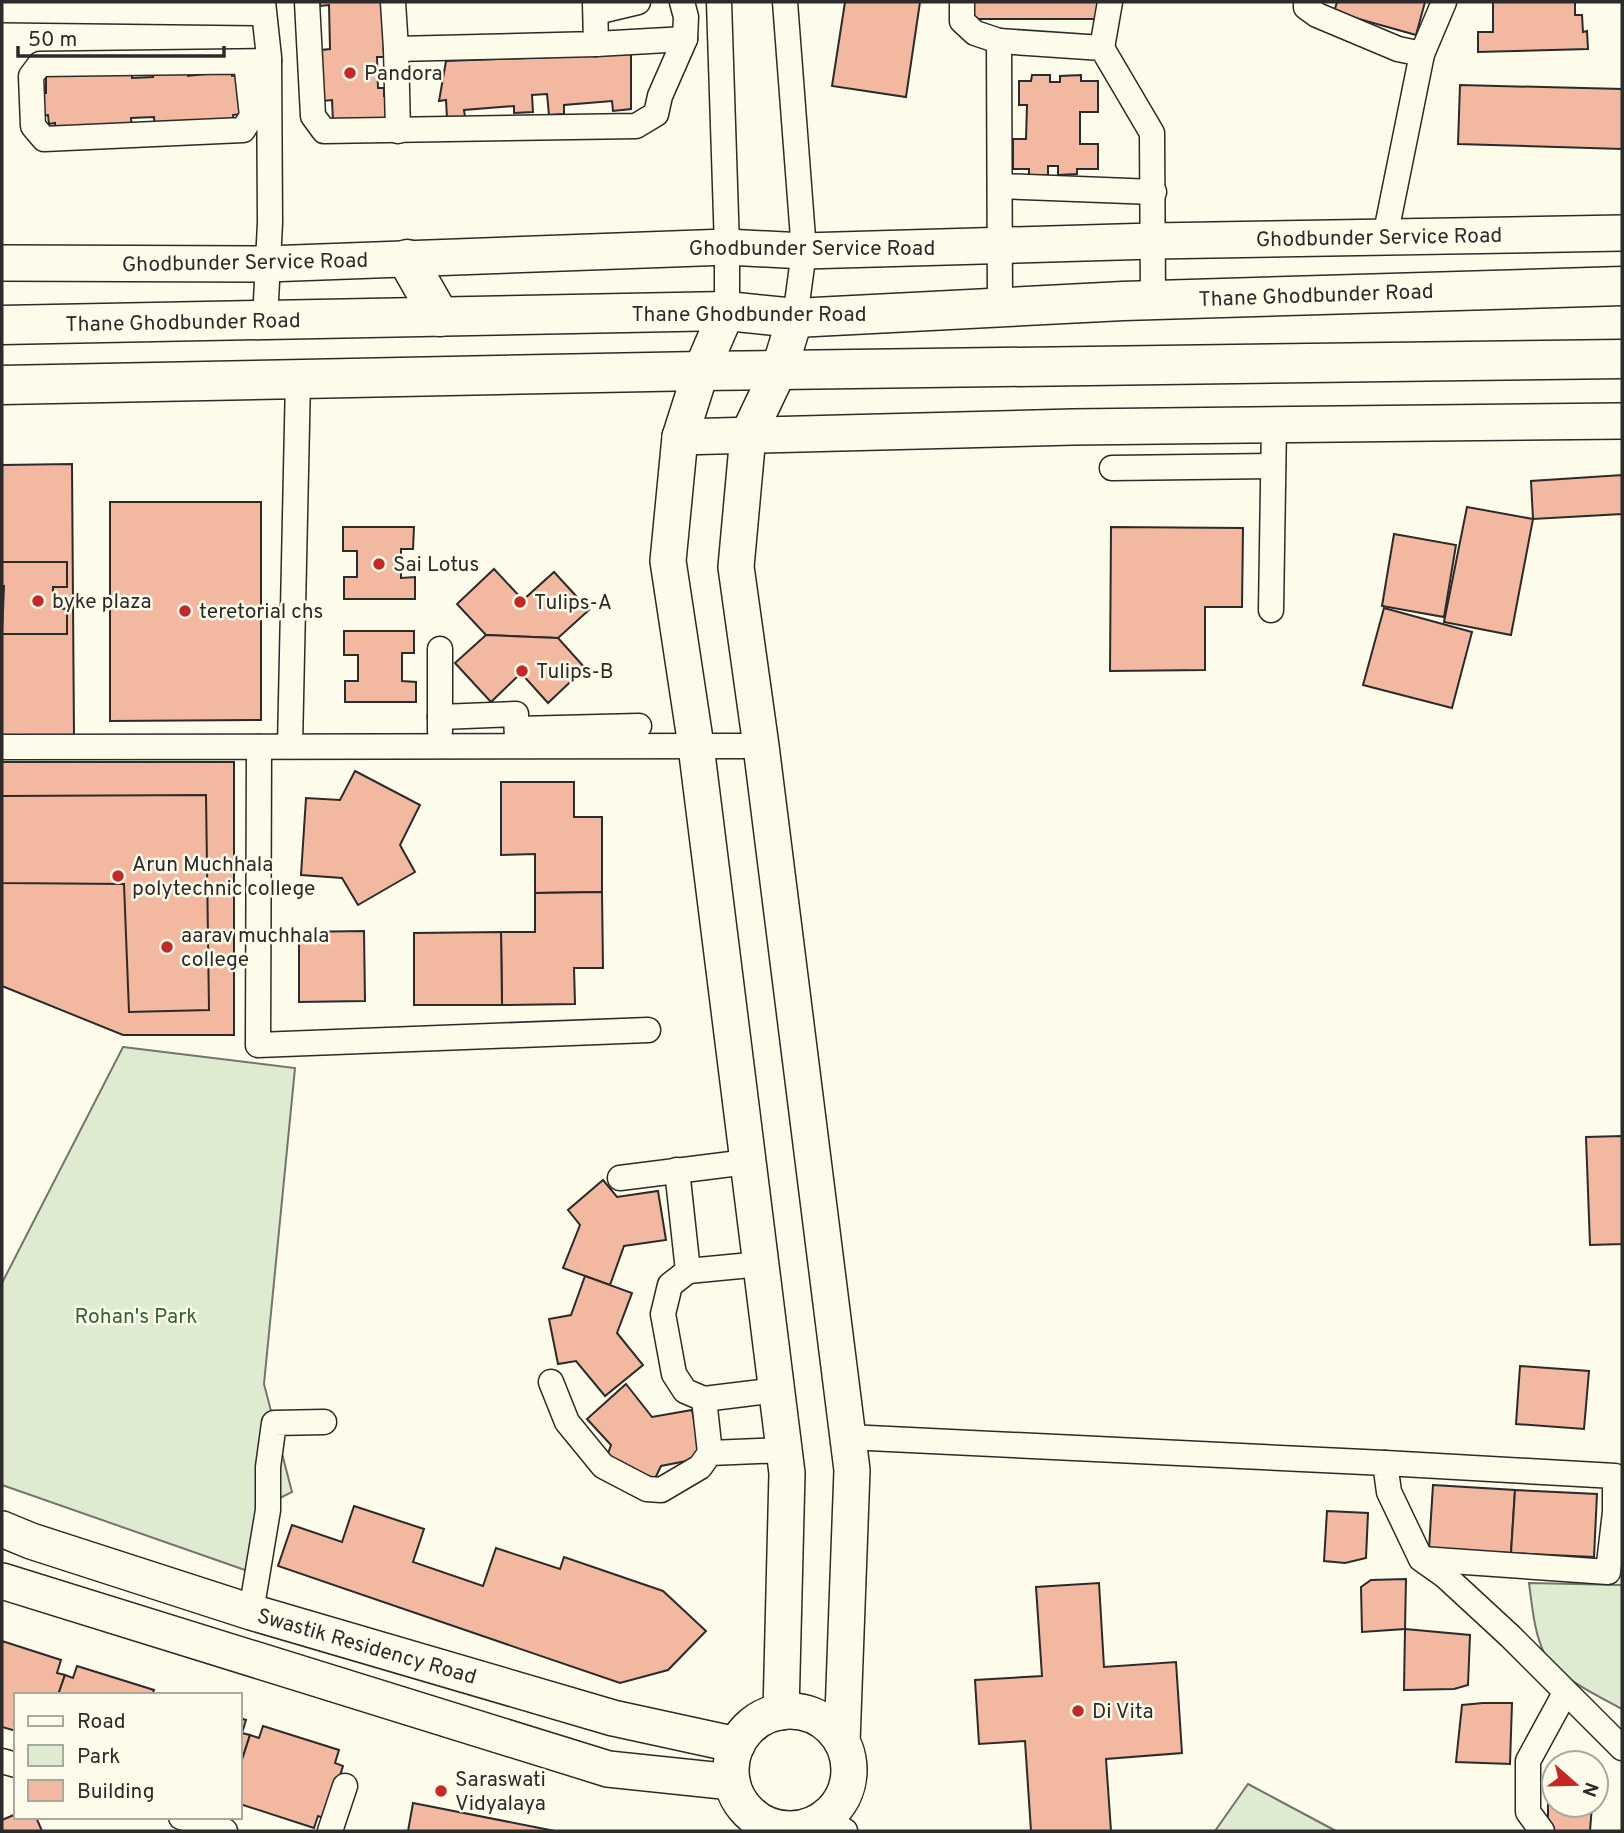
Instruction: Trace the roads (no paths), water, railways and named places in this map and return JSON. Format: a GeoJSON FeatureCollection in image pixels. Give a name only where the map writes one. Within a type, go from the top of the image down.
{"type":"FeatureCollection","features":[{"type":"Feature","properties":{"kind":"main road","name":"Ghodbunder Service Road"},"geometry":{"type":"LineString","coordinates":[[2,263],[267,264],[727,247],[804,251],[1153,241],[1622,233]]}},
{"type":"Feature","properties":{"kind":"main road"},"geometry":{"type":"LineString","coordinates":[[407,259],[440,317]]}},
{"type":"Feature","properties":{"kind":"main road","name":"Thane Ghodbunder Road"},"geometry":{"type":"LineString","coordinates":[[2,325],[727,311],[795,318],[1153,300],[1622,286]]}},
{"type":"Feature","properties":{"kind":"main road"},"geometry":{"type":"LineString","coordinates":[[727,311],[701,371],[680,437],[668,561],[696,746],[787,1473],[781,1712]]}},
{"type":"Feature","properties":{"kind":"main road"},"geometry":{"type":"LineString","coordinates":[[795,318],[779,370],[748,435],[736,567],[852,1470],[842,1742]]}},
{"type":"Feature","properties":{"kind":"main road"},"geometry":{"type":"LineString","coordinates":[[2,385],[701,371],[1622,359]]}},
{"type":"Feature","properties":{"kind":"main road"},"geometry":{"type":"LineString","coordinates":[[680,437],[1274,424],[1622,421]]}},
{"type":"Feature","properties":{"kind":"main road","name":"Swastik Residency Road"},"geometry":{"type":"LineString","coordinates":[[3,1532],[251,1612],[613,1718],[737,1745]]}},
{"type":"Feature","properties":{"kind":"main road","name":"Swastik Residency Road"},"geometry":{"type":"LineString","coordinates":[[2,1581],[608,1769],[732,1782]]}},
{"type":"Feature","properties":{"kind":"main road"},"geometry":{"type":"LineString","coordinates":[[799,1711],[817,1717],[831,1727],[842,1742],[848,1757],[849,1772],[847,1787],[836,1807],[831,1828],[765,1828],[744,1808],[732,1782],[731,1763],[744,1732],[767,1715],[781,1712],[799,1711]]}},
{"type":"Feature","properties":{"kind":"street"},"geometry":{"type":"LineString","coordinates":[[307,2],[313,116],[324,131],[636,125],[656,114],[660,96],[685,39],[686,17],[682,2]]}},
{"type":"Feature","properties":{"kind":"street"},"geometry":{"type":"LineString","coordinates":[[393,2],[398,131]]}},
{"type":"Feature","properties":{"kind":"street"},"geometry":{"type":"LineString","coordinates":[[596,44],[596,7],[638,2]]}},
{"type":"Feature","properties":{"kind":"street"},"geometry":{"type":"LineString","coordinates":[[719,2],[727,311]]}},
{"type":"Feature","properties":{"kind":"street"},"geometry":{"type":"LineString","coordinates":[[785,2],[804,251],[795,318]]}},
{"type":"Feature","properties":{"kind":"street"},"geometry":{"type":"LineString","coordinates":[[962,2],[962,21],[975,33],[999,41],[1102,48]]}},
{"type":"Feature","properties":{"kind":"street"},"geometry":{"type":"LineString","coordinates":[[1110,2],[1102,48],[1152,133],[1153,300]]}},
{"type":"Feature","properties":{"kind":"street"},"geometry":{"type":"LineString","coordinates":[[1306,2],[1306,7],[1317,15],[1398,49],[1422,54]]}},
{"type":"Feature","properties":{"kind":"street"},"geometry":{"type":"LineString","coordinates":[[1385,237],[1422,54],[1444,2]]}},
{"type":"Feature","properties":{"kind":"street"},"geometry":{"type":"LineString","coordinates":[[2,10],[263,7],[258,62],[252,116],[243,130],[44,139],[33,127],[32,76],[40,64],[258,62]]}},
{"type":"Feature","properties":{"kind":"street"},"geometry":{"type":"LineString","coordinates":[[396,49],[685,39]]}},
{"type":"Feature","properties":{"kind":"street"},"geometry":{"type":"LineString","coordinates":[[999,41],[1000,309]]}},
{"type":"Feature","properties":{"kind":"street"},"geometry":{"type":"LineString","coordinates":[[258,62],[270,223],[265,320]]}},
{"type":"Feature","properties":{"kind":"street"},"geometry":{"type":"LineString","coordinates":[[1000,186],[1154,192]]}},
{"type":"Feature","properties":{"kind":"street"},"geometry":{"type":"LineString","coordinates":[[290,746],[298,379]]}},
{"type":"Feature","properties":{"kind":"street"},"geometry":{"type":"LineString","coordinates":[[1271,610],[1274,424]]}},
{"type":"Feature","properties":{"kind":"street"},"geometry":{"type":"LineString","coordinates":[[1112,468],[1273,466]]}},
{"type":"Feature","properties":{"kind":"street"},"geometry":{"type":"LineString","coordinates":[[439,746],[440,649]]}},
{"type":"Feature","properties":{"kind":"street"},"geometry":{"type":"LineString","coordinates":[[440,717],[516,714],[517,738]]}},
{"type":"Feature","properties":{"kind":"street"},"geometry":{"type":"LineString","coordinates":[[2,747],[439,746],[639,726]]}},
{"type":"Feature","properties":{"kind":"street"},"geometry":{"type":"LineString","coordinates":[[517,738],[696,746],[761,746]]}},
{"type":"Feature","properties":{"kind":"street"},"geometry":{"type":"LineString","coordinates":[[259,747],[258,1045],[648,1030]]}},
{"type":"Feature","properties":{"kind":"street"},"geometry":{"type":"LineString","coordinates":[[620,1178],[747,1162]]}},
{"type":"Feature","properties":{"kind":"street"},"geometry":{"type":"LineString","coordinates":[[677,1170],[688,1271]]}},
{"type":"Feature","properties":{"kind":"street"},"geometry":{"type":"LineString","coordinates":[[761,1264],[688,1271],[670,1285],[663,1314],[674,1374],[685,1391],[704,1399],[777,1390]]}},
{"type":"Feature","properties":{"kind":"street"},"geometry":{"type":"LineString","coordinates":[[551,1382],[567,1422],[603,1466],[648,1489],[661,1490],[700,1467],[710,1453],[704,1399]]}},
{"type":"Feature","properties":{"kind":"street"},"geometry":{"type":"LineString","coordinates":[[251,1612],[268,1510],[268,1467],[274,1423],[324,1422]]}},
{"type":"Feature","properties":{"kind":"street"},"geometry":{"type":"LineString","coordinates":[[848,1437],[1385,1462],[1618,1476],[1616,1551],[1608,1572],[1421,1559]]}},
{"type":"Feature","properties":{"kind":"street"},"geometry":{"type":"LineString","coordinates":[[710,1453],[784,1450]]}},
{"type":"Feature","properties":{"kind":"street"},"geometry":{"type":"LineString","coordinates":[[1385,1462],[1389,1492],[1421,1559],[1445,1576],[1510,1636],[1564,1693],[1622,1748]]}},
{"type":"Feature","properties":{"kind":"street"},"geometry":{"type":"LineString","coordinates":[[1542,1831],[1528,1812],[1528,1761],[1564,1693]]}},
{"type":"Feature","properties":{"kind":"street"},"geometry":{"type":"LineString","coordinates":[[330,1831],[345,1786]]}},
{"type":"Feature","properties":{"kind":"street"},"geometry":{"type":"LineString","coordinates":[[187,1819],[225,1831]]}},
{"type":"Feature","properties":{"kind":"place","name":"Pandora"},"geometry":{"type":"Point","coordinates":[350,73]}},
{"type":"Feature","properties":{"kind":"place","name":"Sai Lotus"},"geometry":{"type":"Point","coordinates":[379,564]}},
{"type":"Feature","properties":{"kind":"place","name":"byke plaza"},"geometry":{"type":"Point","coordinates":[38,601]}},
{"type":"Feature","properties":{"kind":"place","name":"Tulips-A"},"geometry":{"type":"Point","coordinates":[520,602]}},
{"type":"Feature","properties":{"kind":"place","name":"teretorial chs"},"geometry":{"type":"Point","coordinates":[185,611]}},
{"type":"Feature","properties":{"kind":"place","name":"Tulips-B"},"geometry":{"type":"Point","coordinates":[522,671]}},
{"type":"Feature","properties":{"kind":"place","name":"Arun Muchhala polytechnic college"},"geometry":{"type":"Point","coordinates":[118,876]}},
{"type":"Feature","properties":{"kind":"place","name":"aarav muchhala college"},"geometry":{"type":"Point","coordinates":[167,947]}},
{"type":"Feature","properties":{"kind":"place","name":"Di Vita"},"geometry":{"type":"Point","coordinates":[1078,1711]}},
{"type":"Feature","properties":{"kind":"place","name":"Saraswati Vidyalaya"},"geometry":{"type":"Point","coordinates":[441,1791]}},
{"type":"Feature","properties":{"kind":"park label","name":"Rohan's Park"},"geometry":{"type":"Point","coordinates":[136,1316]}}]}
